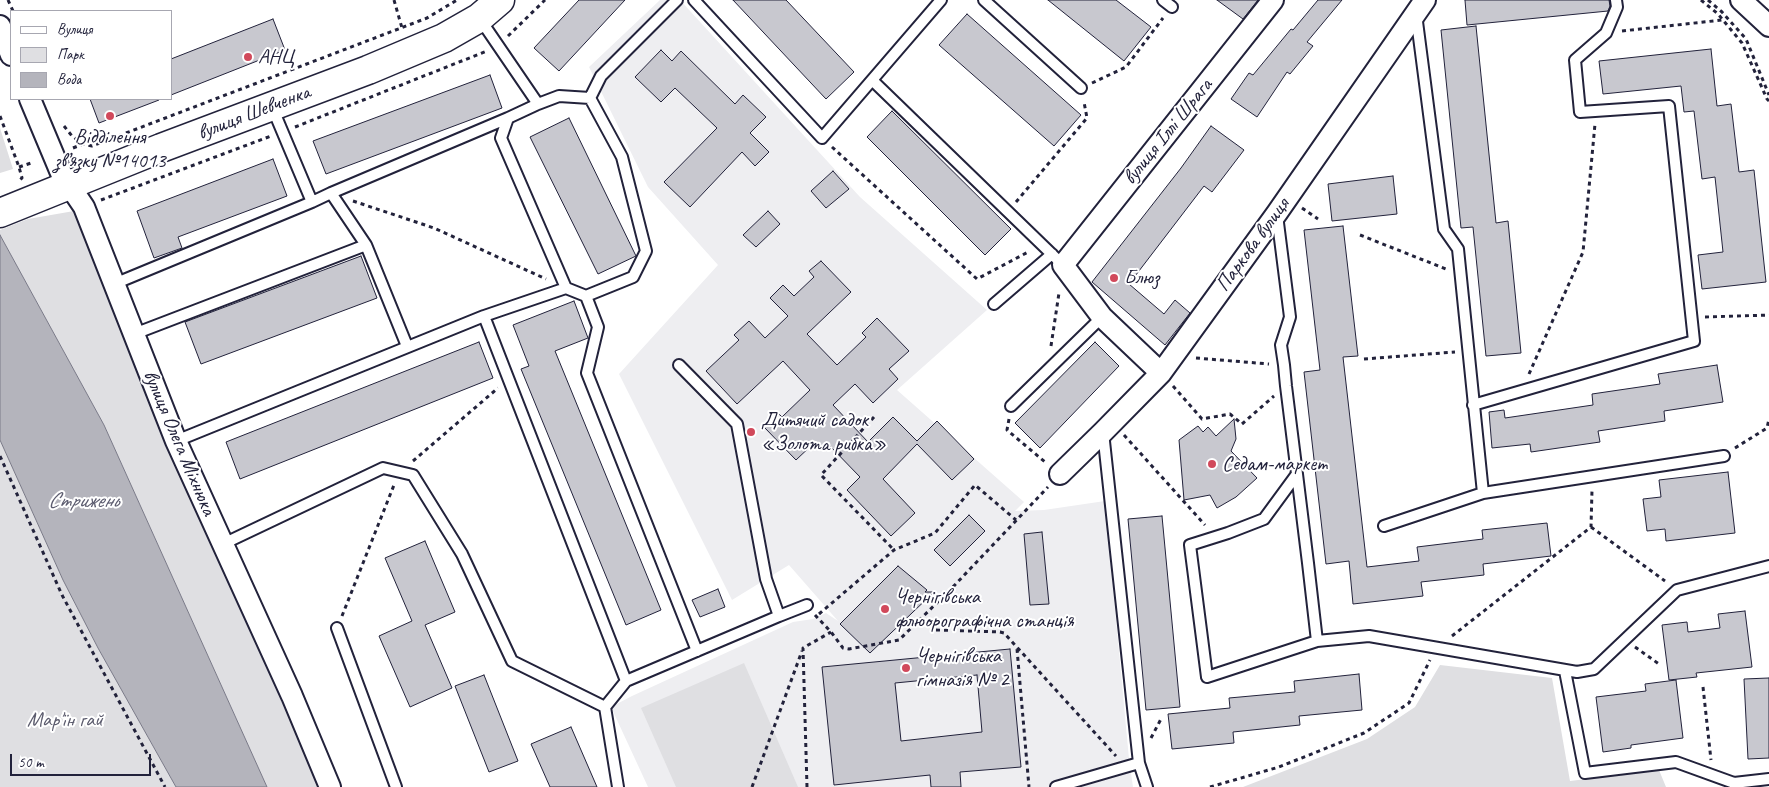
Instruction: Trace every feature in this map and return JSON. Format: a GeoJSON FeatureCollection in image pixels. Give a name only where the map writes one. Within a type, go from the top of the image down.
{"type":"FeatureCollection","features":[{"type":"Feature","properties":{"kind":"main road","name":"вулиця Шевченка"},"geometry":{"type":"LineString","coordinates":[[12,201],[70,185],[368,70],[436,41],[479,18],[500,0]]}},
{"type":"Feature","properties":{"kind":"street","name":"вулиця Іллі Шрага"},"geometry":{"type":"LineString","coordinates":[[1058,260],[1274,0]]}},
{"type":"Feature","properties":{"kind":"street"},"geometry":{"type":"LineString","coordinates":[[1741,0],[1769,26]]}},
{"type":"Feature","properties":{"kind":"street","name":"Паркова вулиця"},"geometry":{"type":"LineString","coordinates":[[1060,474],[1161,373],[1277,213],[1421,6]]}},
{"type":"Feature","properties":{"kind":"street"},"geometry":{"type":"LineString","coordinates":[[0,26],[10,52]]}},
{"type":"Feature","properties":{"kind":"street","name":"вулиця Олега Міхнюка"},"geometry":{"type":"LineString","coordinates":[[30,100],[61,173],[84,208],[176,441],[292,696],[330,787]]}},
{"type":"Feature","properties":{"kind":"street"},"geometry":{"type":"LineString","coordinates":[[1058,260],[1102,317],[1161,373]]}},
{"type":"Feature","properties":{"kind":"lane"},"geometry":{"type":"LineString","coordinates":[[590,98],[601,76],[678,0]]}},
{"type":"Feature","properties":{"kind":"lane"},"geometry":{"type":"LineString","coordinates":[[694,0],[822,138],[941,0]]}},
{"type":"Feature","properties":{"kind":"lane"},"geometry":{"type":"LineString","coordinates":[[984,0],[1081,88]]}},
{"type":"Feature","properties":{"kind":"lane"},"geometry":{"type":"LineString","coordinates":[[1163,0],[1172,7]]}},
{"type":"Feature","properties":{"kind":"lane"},"geometry":{"type":"LineString","coordinates":[[1473,405],[1694,341],[1669,106],[1580,112],[1575,60],[1606,33],[1616,7],[1616,0]]}},
{"type":"Feature","properties":{"kind":"lane"},"geometry":{"type":"LineString","coordinates":[[1421,6],[1444,229],[1458,249],[1483,493]]}},
{"type":"Feature","properties":{"kind":"lane"},"geometry":{"type":"LineString","coordinates":[[479,18],[538,104]]}},
{"type":"Feature","properties":{"kind":"lane"},"geometry":{"type":"LineString","coordinates":[[872,80],[1058,260],[994,304]]}},
{"type":"Feature","properties":{"kind":"lane"},"geometry":{"type":"LineString","coordinates":[[114,284],[332,194],[538,104],[559,96],[590,98]]}},
{"type":"Feature","properties":{"kind":"lane"},"geometry":{"type":"LineString","coordinates":[[176,441],[484,316],[566,288],[586,296],[633,277],[646,251],[622,157],[590,98]]}},
{"type":"Feature","properties":{"kind":"lane"},"geometry":{"type":"LineString","coordinates":[[272,106],[312,202]]}},
{"type":"Feature","properties":{"kind":"lane"},"geometry":{"type":"LineString","coordinates":[[508,118],[501,138],[566,288]]}},
{"type":"Feature","properties":{"kind":"lane"},"geometry":{"type":"LineString","coordinates":[[332,194],[366,245],[407,346]]}},
{"type":"Feature","properties":{"kind":"lane"},"geometry":{"type":"LineString","coordinates":[[1277,213],[1290,317],[1281,345],[1317,641]]}},
{"type":"Feature","properties":{"kind":"lane"},"geometry":{"type":"LineString","coordinates":[[134,334],[366,245]]}},
{"type":"Feature","properties":{"kind":"lane"},"geometry":{"type":"LineString","coordinates":[[586,296],[598,327],[587,373],[697,651]]}},
{"type":"Feature","properties":{"kind":"lane"},"geometry":{"type":"LineString","coordinates":[[484,316],[626,681]]}},
{"type":"Feature","properties":{"kind":"lane"},"geometry":{"type":"LineString","coordinates":[[1011,406],[1102,317]]}},
{"type":"Feature","properties":{"kind":"lane"},"geometry":{"type":"LineString","coordinates":[[679,365],[737,424],[766,579],[779,616]]}},
{"type":"Feature","properties":{"kind":"lane"},"geometry":{"type":"LineString","coordinates":[[1108,427],[1139,763],[1146,787]]}},
{"type":"Feature","properties":{"kind":"lane"},"geometry":{"type":"LineString","coordinates":[[1384,526],[1483,493],[1724,456]]}},
{"type":"Feature","properties":{"kind":"lane"},"geometry":{"type":"LineString","coordinates":[[222,544],[383,468],[413,475],[462,554],[512,660],[605,707]]}},
{"type":"Feature","properties":{"kind":"lane"},"geometry":{"type":"LineString","coordinates":[[1297,474],[1264,519],[1190,545],[1207,677],[1317,641],[1369,636],[1565,671],[1577,672],[1594,669],[1677,590],[1769,566]]}},
{"type":"Feature","properties":{"kind":"lane"},"geometry":{"type":"LineString","coordinates":[[618,787],[605,707],[626,681],[807,605]]}},
{"type":"Feature","properties":{"kind":"lane"},"geometry":{"type":"LineString","coordinates":[[337,628],[396,787]]}},
{"type":"Feature","properties":{"kind":"lane"},"geometry":{"type":"LineString","coordinates":[[1565,671],[1585,773],[1676,762],[1734,783],[1769,779]]}},
{"type":"Feature","properties":{"kind":"lane"},"geometry":{"type":"LineString","coordinates":[[1056,787],[1139,763]]}},
{"type":"Feature","properties":{"kind":"path"},"geometry":{"type":"LineString","coordinates":[[394,0],[402,28]]}},
{"type":"Feature","properties":{"kind":"path"},"geometry":{"type":"LineString","coordinates":[[60,120],[72,136],[83,144],[92,146],[427,18],[456,0]]}},
{"type":"Feature","properties":{"kind":"path"},"geometry":{"type":"LineString","coordinates":[[96,202],[498,46],[546,0]]}},
{"type":"Feature","properties":{"kind":"path"},"geometry":{"type":"LineString","coordinates":[[1701,0],[1742,43],[1769,101]]}},
{"type":"Feature","properties":{"kind":"path"},"geometry":{"type":"LineString","coordinates":[[1708,0],[1746,38],[1769,95]]}},
{"type":"Feature","properties":{"kind":"path"},"geometry":{"type":"LineString","coordinates":[[1008,212],[1087,118],[1081,88],[1126,67],[1172,7]]}},
{"type":"Feature","properties":{"kind":"path"},"geometry":{"type":"LineString","coordinates":[[1606,33],[1722,20]]}},
{"type":"Feature","properties":{"kind":"path"},"geometry":{"type":"LineString","coordinates":[[1521,391],[1583,252],[1596,111]]}},
{"type":"Feature","properties":{"kind":"path"},"geometry":{"type":"LineString","coordinates":[[0,116],[22,178],[12,201]]}},
{"type":"Feature","properties":{"kind":"path"},"geometry":{"type":"LineString","coordinates":[[822,138],[977,279],[1042,245]]}},
{"type":"Feature","properties":{"kind":"path"},"geometry":{"type":"LineString","coordinates":[[73,148],[83,144]]}},
{"type":"Feature","properties":{"kind":"path"},"geometry":{"type":"LineString","coordinates":[[19,167],[34,162]]}},
{"type":"Feature","properties":{"kind":"path"},"geometry":{"type":"LineString","coordinates":[[332,194],[434,228],[566,288]]}},
{"type":"Feature","properties":{"kind":"path"},"geometry":{"type":"LineString","coordinates":[[1360,236],[1460,274]]}},
{"type":"Feature","properties":{"kind":"path"},"geometry":{"type":"LineString","coordinates":[[1048,370],[1058,260]]}},
{"type":"Feature","properties":{"kind":"path"},"geometry":{"type":"LineString","coordinates":[[1691,317],[1769,315]]}},
{"type":"Feature","properties":{"kind":"path"},"geometry":{"type":"LineString","coordinates":[[1364,359],[1467,351]]}},
{"type":"Feature","properties":{"kind":"path"},"geometry":{"type":"LineString","coordinates":[[1173,357],[1284,365]]}},
{"type":"Feature","properties":{"kind":"path"},"geometry":{"type":"LineString","coordinates":[[1161,373],[1202,419],[1230,414],[1242,424],[1286,386]]}},
{"type":"Feature","properties":{"kind":"path"},"geometry":{"type":"LineString","coordinates":[[337,628],[399,472],[508,379]]}},
{"type":"Feature","properties":{"kind":"path"},"geometry":{"type":"LineString","coordinates":[[1011,406],[1007,430],[1060,474],[951,589],[899,640],[849,649],[843,648],[832,632],[816,616],[894,550],[935,533],[975,485],[1016,520]]}},
{"type":"Feature","properties":{"kind":"path"},"geometry":{"type":"LineString","coordinates":[[874,417],[821,475],[894,550]]}},
{"type":"Feature","properties":{"kind":"path"},"geometry":{"type":"LineString","coordinates":[[1724,456],[1767,428],[1769,419]]}},
{"type":"Feature","properties":{"kind":"path"},"geometry":{"type":"LineString","coordinates":[[1108,427],[1215,537]]}},
{"type":"Feature","properties":{"kind":"path"},"geometry":{"type":"LineString","coordinates":[[0,456],[62,595],[165,787]]}},
{"type":"Feature","properties":{"kind":"path"},"geometry":{"type":"LineString","coordinates":[[1591,527],[1592,476]]}},
{"type":"Feature","properties":{"kind":"path"},"geometry":{"type":"LineString","coordinates":[[1591,527],[1677,590]]}},
{"type":"Feature","properties":{"kind":"path"},"geometry":{"type":"LineString","coordinates":[[1210,787],[1279,767],[1364,733],[1409,703],[1436,648],[1591,527]]}},
{"type":"Feature","properties":{"kind":"path"},"geometry":{"type":"LineString","coordinates":[[936,630],[1004,633],[1125,767]]}},
{"type":"Feature","properties":{"kind":"path"},"geometry":{"type":"LineString","coordinates":[[752,787],[803,648],[832,632]]}},
{"type":"Feature","properties":{"kind":"path"},"geometry":{"type":"LineString","coordinates":[[1624,640],[1659,664]]}},
{"type":"Feature","properties":{"kind":"path"},"geometry":{"type":"LineString","coordinates":[[803,648],[807,787]]}},
{"type":"Feature","properties":{"kind":"path"},"geometry":{"type":"LineString","coordinates":[[1017,649],[1029,787]]}},
{"type":"Feature","properties":{"kind":"path"},"geometry":{"type":"LineString","coordinates":[[1703,687],[1712,775]]}},
{"type":"Feature","properties":{"kind":"shaded area"},"geometry":{"type":"Polygon","coordinates":[[[660,0],[680,0],[860,197],[987,310],[897,390],[1024,502],[1015,511],[1044,510],[1105,501],[1133,787],[648,787],[611,707],[793,622],[813,619],[826,613],[838,621],[789,565],[732,600],[619,374],[718,265],[648,187],[589,67],[660,0]]]}},
{"type":"Feature","properties":{"kind":"green space"},"geometry":{"type":"Polygon","coordinates":[[[0,128],[13,169],[0,173],[0,128]]]}},
{"type":"Feature","properties":{"kind":"green space"},"geometry":{"type":"Polygon","coordinates":[[[74,211],[172,458],[320,787],[267,787],[104,425],[0,235],[0,230],[28,219],[74,211]]]}},
{"type":"Feature","properties":{"kind":"green space","name":"Мар'їн гай"},"geometry":{"type":"Polygon","coordinates":[[[0,440],[63,580],[98,648],[176,787],[0,787],[0,440]]]}},
{"type":"Feature","properties":{"kind":"green space"},"geometry":{"type":"Polygon","coordinates":[[[744,663],[798,787],[676,787],[641,708],[744,663]]]}},
{"type":"Feature","properties":{"kind":"green space"},"geometry":{"type":"Polygon","coordinates":[[[1440,665],[1552,678],[1570,781],[1659,770],[1666,787],[1243,787],[1367,739],[1415,707],[1440,665]]]}},
{"type":"Feature","properties":{"kind":"water","name":"Стрижень"},"geometry":{"type":"Polygon","coordinates":[[[0,235],[104,425],[267,787],[176,787],[98,648],[63,580],[0,440],[0,235]]]}},
{"type":"Feature","properties":{"kind":"building"},"geometry":{"type":"Polygon","coordinates":[[[579,0],[625,0],[559,71],[534,48],[579,0]]]}},
{"type":"Feature","properties":{"kind":"building"},"geometry":{"type":"Polygon","coordinates":[[[733,0],[786,0],[854,72],[826,99],[733,0]]]}},
{"type":"Feature","properties":{"kind":"building"},"geometry":{"type":"Polygon","coordinates":[[[1048,0],[1116,0],[1151,27],[1124,61],[1048,0]]]}},
{"type":"Feature","properties":{"kind":"building"},"geometry":{"type":"Polygon","coordinates":[[[1217,0],[1258,0],[1243,19],[1217,0]]]}},
{"type":"Feature","properties":{"kind":"building"},"geometry":{"type":"Polygon","coordinates":[[[1318,0],[1342,0],[1307,42],[1313,46],[1290,74],[1287,72],[1257,117],[1231,99],[1249,73],[1253,75],[1318,0]]]}},
{"type":"Feature","properties":{"kind":"building"},"geometry":{"type":"Polygon","coordinates":[[[1465,0],[1609,0],[1610,6],[1608,11],[1467,25],[1465,0]]]}},
{"type":"Feature","properties":{"kind":"building"},"geometry":{"type":"Polygon","coordinates":[[[967,14],[1081,115],[1054,146],[939,45],[967,14]]]}},
{"type":"Feature","properties":{"kind":"building"},"geometry":{"type":"Polygon","coordinates":[[[273,19],[285,50],[172,95],[172,59],[273,19]]]}},
{"type":"Feature","properties":{"kind":"building"},"geometry":{"type":"Polygon","coordinates":[[[1476,26],[1496,223],[1508,221],[1521,353],[1486,356],[1473,227],[1461,228],[1441,30],[1476,26]]]}},
{"type":"Feature","properties":{"kind":"building"},"geometry":{"type":"Polygon","coordinates":[[[1711,49],[1717,106],[1731,104],[1739,172],[1754,170],[1766,282],[1702,289],[1698,255],[1723,252],[1715,177],[1702,179],[1694,111],[1684,112],[1681,86],[1603,94],[1599,61],[1711,49]]]}},
{"type":"Feature","properties":{"kind":"building"},"geometry":{"type":"Polygon","coordinates":[[[661,50],[672,61],[681,51],[735,104],[743,95],[766,117],[750,133],[769,152],[755,166],[742,152],[690,207],[664,182],[717,128],[675,88],[661,102],[635,77],[661,50]]]}},
{"type":"Feature","properties":{"kind":"building"},"geometry":{"type":"Polygon","coordinates":[[[490,75],[502,108],[326,174],[313,141],[490,75]]]}},
{"type":"Feature","properties":{"kind":"building"},"geometry":{"type":"Polygon","coordinates":[[[90,100],[159,100],[99,123],[90,100]]]}},
{"type":"Feature","properties":{"kind":"building"},"geometry":{"type":"Polygon","coordinates":[[[892,111],[1011,229],[985,255],[867,137],[892,111]]]}},
{"type":"Feature","properties":{"kind":"building"},"geometry":{"type":"Polygon","coordinates":[[[569,118],[636,256],[598,274],[530,137],[569,118]]]}},
{"type":"Feature","properties":{"kind":"building"},"geometry":{"type":"Polygon","coordinates":[[[1211,126],[1244,150],[1212,192],[1204,186],[1129,284],[1164,314],[1175,300],[1190,313],[1165,345],[1092,282],[1181,168],[1211,126]]]}},
{"type":"Feature","properties":{"kind":"building"},"geometry":{"type":"Polygon","coordinates":[[[273,159],[287,196],[178,237],[182,248],[154,258],[137,211],[273,159]]]}},
{"type":"Feature","properties":{"kind":"building"},"geometry":{"type":"Polygon","coordinates":[[[833,171],[849,189],[826,208],[811,191],[833,171]]]}},
{"type":"Feature","properties":{"kind":"building"},"geometry":{"type":"Polygon","coordinates":[[[1393,176],[1397,214],[1332,221],[1328,184],[1393,176]]]}},
{"type":"Feature","properties":{"kind":"building"},"geometry":{"type":"Polygon","coordinates":[[[768,211],[780,224],[756,247],[743,235],[768,211]]]}},
{"type":"Feature","properties":{"kind":"building"},"geometry":{"type":"Polygon","coordinates":[[[1343,226],[1358,356],[1343,357],[1367,567],[1419,561],[1417,547],[1483,539],[1482,530],[1547,523],[1551,556],[1483,564],[1484,575],[1421,582],[1423,596],[1353,604],[1349,561],[1326,564],[1304,372],[1320,370],[1304,230],[1343,226]]]}},
{"type":"Feature","properties":{"kind":"building"},"geometry":{"type":"Polygon","coordinates":[[[361,256],[377,298],[201,364],[185,322],[361,256]]]}},
{"type":"Feature","properties":{"kind":"building"},"geometry":{"type":"Polygon","coordinates":[[[821,261],[851,292],[807,334],[837,365],[866,337],[862,333],[877,318],[909,351],[889,369],[898,379],[873,403],[855,384],[833,405],[868,442],[893,417],[917,441],[937,421],[974,459],[952,480],[917,444],[883,479],[915,513],[891,536],[847,490],[860,477],[830,446],[824,451],[815,442],[796,460],[764,427],[778,413],[782,417],[810,390],[783,361],[737,404],[706,371],[739,340],[734,335],[749,321],[765,338],[788,316],[770,298],[783,285],[794,296],[814,277],[809,271],[821,261]]]}},
{"type":"Feature","properties":{"kind":"building"},"geometry":{"type":"Polygon","coordinates":[[[574,301],[588,338],[555,351],[661,610],[626,625],[521,369],[529,366],[513,325],[574,301]]]}},
{"type":"Feature","properties":{"kind":"building"},"geometry":{"type":"Polygon","coordinates":[[[479,342],[493,378],[240,479],[226,442],[479,342]]]}},
{"type":"Feature","properties":{"kind":"building"},"geometry":{"type":"Polygon","coordinates":[[[1095,342],[1119,366],[1040,448],[1015,423],[1095,342]]]}},
{"type":"Feature","properties":{"kind":"building"},"geometry":{"type":"Polygon","coordinates":[[[1717,365],[1723,402],[1664,411],[1665,421],[1598,431],[1600,442],[1531,452],[1530,444],[1492,448],[1489,412],[1504,410],[1505,418],[1593,405],[1592,394],[1660,384],[1658,374],[1717,365]]]}},
{"type":"Feature","properties":{"kind":"building","name":"Седам-маркет"},"geometry":{"type":"Polygon","coordinates":[[[1234,419],[1236,439],[1231,451],[1257,478],[1236,497],[1217,508],[1210,495],[1184,500],[1179,440],[1198,426],[1203,432],[1208,427],[1216,436],[1234,419]]]}},
{"type":"Feature","properties":{"kind":"building"},"geometry":{"type":"Polygon","coordinates":[[[1728,472],[1735,533],[1666,541],[1665,529],[1647,531],[1643,499],[1661,497],[1659,480],[1728,472]]]}},
{"type":"Feature","properties":{"kind":"building"},"geometry":{"type":"Polygon","coordinates":[[[969,515],[985,531],[950,566],[934,550],[969,515]]]}},
{"type":"Feature","properties":{"kind":"building"},"geometry":{"type":"Polygon","coordinates":[[[1162,516],[1180,707],[1146,710],[1128,519],[1162,516]]]}},
{"type":"Feature","properties":{"kind":"building"},"geometry":{"type":"Polygon","coordinates":[[[1042,532],[1049,604],[1030,605],[1024,534],[1042,532]]]}},
{"type":"Feature","properties":{"kind":"building"},"geometry":{"type":"Polygon","coordinates":[[[425,541],[455,612],[425,625],[452,688],[410,707],[379,636],[412,621],[385,558],[425,541]]]}},
{"type":"Feature","properties":{"kind":"building","name":"Чернігівська флюорографічна станція"},"geometry":{"type":"Polygon","coordinates":[[[898,566],[927,590],[925,592],[934,592],[870,653],[840,624],[898,566]]]}},
{"type":"Feature","properties":{"kind":"building"},"geometry":{"type":"Polygon","coordinates":[[[718,589],[725,607],[700,617],[692,600],[718,589]]]}},
{"type":"Feature","properties":{"kind":"building"},"geometry":{"type":"Polygon","coordinates":[[[1745,611],[1752,667],[1696,673],[1697,677],[1669,680],[1662,625],[1687,622],[1688,632],[1720,628],[1718,614],[1745,611]]]}},
{"type":"Feature","properties":{"kind":"building"},"geometry":{"type":"Polygon","coordinates":[[[1010,649],[1021,767],[960,772],[961,787],[931,787],[930,775],[834,785],[822,667],[1010,649]],[[977,675],[895,683],[901,741],[982,732],[977,675]]]}},
{"type":"Feature","properties":{"kind":"building"},"geometry":{"type":"Polygon","coordinates":[[[1359,674],[1362,710],[1299,716],[1300,725],[1233,732],[1234,743],[1172,749],[1168,714],[1230,708],[1229,698],[1295,692],[1294,681],[1359,674]]]}},
{"type":"Feature","properties":{"kind":"building"},"geometry":{"type":"Polygon","coordinates":[[[484,675],[518,761],[489,772],[455,686],[484,675]]]}},
{"type":"Feature","properties":{"kind":"building"},"geometry":{"type":"Polygon","coordinates":[[[1769,678],[1769,758],[1748,759],[1744,679],[1769,678]]]}},
{"type":"Feature","properties":{"kind":"building"},"geometry":{"type":"Polygon","coordinates":[[[1676,680],[1683,738],[1631,745],[1631,748],[1603,752],[1596,697],[1646,691],[1645,684],[1676,680]]]}},
{"type":"Feature","properties":{"kind":"building"},"geometry":{"type":"Polygon","coordinates":[[[571,727],[597,787],[550,787],[531,744],[571,727]]]}},
{"type":"Feature","properties":{"kind":"place","name":"АНЦ"},"geometry":{"type":"Point","coordinates":[248,57]}},
{"type":"Feature","properties":{"kind":"place","name":"Відділення зв’язку №14013"},"geometry":{"type":"Point","coordinates":[110,116]}},
{"type":"Feature","properties":{"kind":"place","name":"Блюз"},"geometry":{"type":"Point","coordinates":[1114,278]}},
{"type":"Feature","properties":{"kind":"place","name":"Дитячий садок «Золота рибка»"},"geometry":{"type":"Point","coordinates":[751,432]}},
{"type":"Feature","properties":{"kind":"place","name":"Седам-маркет"},"geometry":{"type":"Point","coordinates":[1212,464]}},
{"type":"Feature","properties":{"kind":"place","name":"Чернігівська флюорографічна станція"},"geometry":{"type":"Point","coordinates":[885,609]}},
{"type":"Feature","properties":{"kind":"place","name":"Чернігівська гімназія № 2"},"geometry":{"type":"Point","coordinates":[906,668]}}]}
